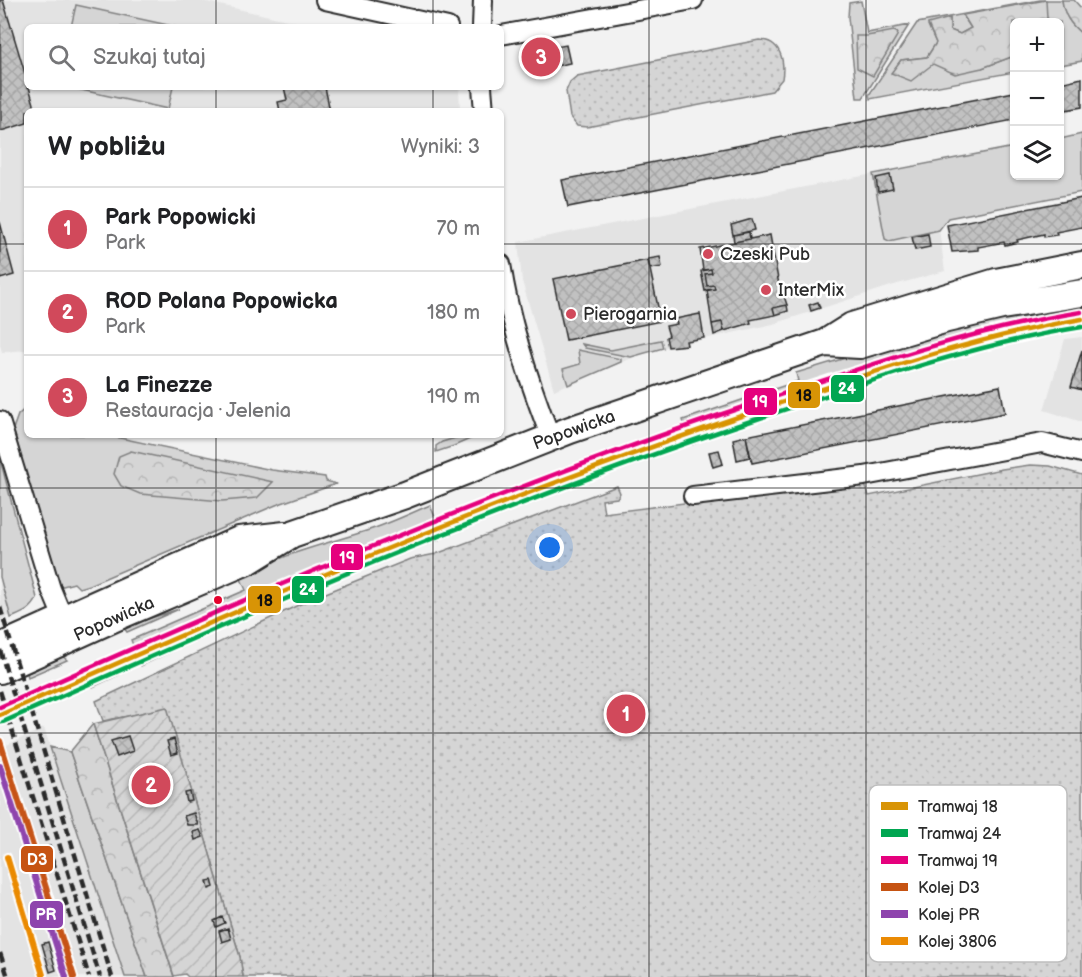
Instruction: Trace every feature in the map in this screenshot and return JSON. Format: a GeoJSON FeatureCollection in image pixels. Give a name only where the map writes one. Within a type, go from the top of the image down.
{"type":"FeatureCollection","features":[{"type":"Feature","properties":{"kind":"street"},"geometry":{"type":"LineString","coordinates":[[325,0],[434,24]]}},
{"type":"Feature","properties":{"kind":"street"},"geometry":{"type":"LineString","coordinates":[[482,24],[483,0]]}},
{"type":"Feature","properties":{"kind":"street"},"geometry":{"type":"LineString","coordinates":[[504,34],[693,0]]}},
{"type":"Feature","properties":{"kind":"street"},"geometry":{"type":"LineString","coordinates":[[482,90],[484,108]]}},
{"type":"Feature","properties":{"kind":"street","name":"Popowicka"},"geometry":{"type":"LineString","coordinates":[[0,647],[239,540],[292,534],[405,495],[551,438],[825,344],[852,326],[996,282],[1082,265]]}},
{"type":"Feature","properties":{"kind":"street"},"geometry":{"type":"LineString","coordinates":[[504,278],[515,328],[533,391],[551,438]]}},
{"type":"Feature","properties":{"kind":"street","name":"Popowicka"},"geometry":{"type":"LineString","coordinates":[[825,344],[860,345],[947,319],[1002,306],[1082,292]]}},
{"type":"Feature","properties":{"kind":"street"},"geometry":{"type":"LineString","coordinates":[[0,422],[51,589],[63,618]]}},
{"type":"Feature","properties":{"kind":"street"},"geometry":{"type":"LineString","coordinates":[[693,496],[864,476],[1042,443],[1082,453]]}},
{"type":"Feature","properties":{"kind":"street","name":"Popowicka"},"geometry":{"type":"LineString","coordinates":[[0,670],[250,560],[292,534]]}},
{"type":"Feature","properties":{"kind":"shaded area"},"geometry":{"type":"Polygon","coordinates":[[[0,0],[198,0],[305,24],[24,24],[24,90],[459,90],[460,108],[24,108],[24,350],[2,352],[0,345],[0,0]]]}},
{"type":"Feature","properties":{"kind":"shaded area"},"geometry":{"type":"Polygon","coordinates":[[[873,174],[885,239],[889,241],[939,230],[945,271],[773,324],[663,348],[637,356],[554,390],[522,281],[518,242],[873,174]]]}},
{"type":"Feature","properties":{"kind":"shaded area"},"geometry":{"type":"Polygon","coordinates":[[[1082,337],[1082,422],[1044,410],[1065,339],[1082,337]]]}},
{"type":"Feature","properties":{"kind":"shaded area"},"geometry":{"type":"Polygon","coordinates":[[[0,577],[10,615],[0,620],[0,577]]]}},
{"type":"Feature","properties":{"kind":"shaded area"},"geometry":{"type":"Polygon","coordinates":[[[44,728],[125,977],[0,977],[0,748],[44,728]]]}},
{"type":"Feature","properties":{"kind":"green space"},"geometry":{"type":"Polygon","coordinates":[[[1040,0],[1062,0],[1068,19],[1082,34],[1082,61],[1064,64],[1064,18],[963,16],[971,28],[960,34],[950,30],[950,19],[928,25],[936,43],[927,57],[901,60],[892,73],[933,64],[982,68],[1010,58],[1010,73],[870,99],[869,95],[917,23],[1040,0]]]}},
{"type":"Feature","properties":{"kind":"green space"},"geometry":{"type":"Polygon","coordinates":[[[1046,0],[1047,18],[1010,18],[1010,58],[982,68],[955,74],[933,64],[911,81],[891,73],[901,60],[927,57],[936,43],[928,24],[950,18],[950,30],[960,34],[971,28],[963,15],[1046,0]]]}},
{"type":"Feature","properties":{"kind":"green space"},"geometry":{"type":"Polygon","coordinates":[[[1062,0],[1074,0],[1082,9],[1082,34],[1068,19],[1062,0]]]}},
{"type":"Feature","properties":{"kind":"green space"},"geometry":{"type":"Polygon","coordinates":[[[861,1],[867,33],[909,25],[863,98],[857,98],[848,17],[849,3],[861,1]]]}},
{"type":"Feature","properties":{"kind":"green space"},"geometry":{"type":"Polygon","coordinates":[[[76,5],[163,24],[72,24],[76,5]]]}},
{"type":"Feature","properties":{"kind":"green space"},"geometry":{"type":"Polygon","coordinates":[[[894,31],[898,33],[897,36],[873,76],[857,68],[856,36],[894,31]]]}},
{"type":"Feature","properties":{"kind":"green space"},"geometry":{"type":"Polygon","coordinates":[[[759,40],[766,41],[777,48],[782,59],[782,79],[772,91],[587,127],[577,126],[570,117],[566,91],[570,82],[577,76],[759,40]]]}},
{"type":"Feature","properties":{"kind":"green space"},"geometry":{"type":"Polygon","coordinates":[[[82,90],[172,90],[168,108],[82,90]]]}},
{"type":"Feature","properties":{"kind":"green space"},"geometry":{"type":"Polygon","coordinates":[[[1082,134],[1082,192],[948,218],[939,230],[889,241],[885,239],[873,174],[1010,148],[1010,180],[1064,180],[1064,138],[1082,134]]]}},
{"type":"Feature","properties":{"kind":"green space"},"geometry":{"type":"Polygon","coordinates":[[[1082,302],[1082,326],[994,344],[906,368],[734,422],[692,445],[683,420],[798,381],[796,373],[931,332],[1082,302]]]}},
{"type":"Feature","properties":{"kind":"green space"},"geometry":{"type":"Polygon","coordinates":[[[661,340],[663,348],[631,357],[585,348],[582,344],[611,350],[661,340]]]}},
{"type":"Feature","properties":{"kind":"green space"},"geometry":{"type":"Polygon","coordinates":[[[578,350],[621,359],[621,362],[568,385],[563,369],[580,364],[578,350]]]}},
{"type":"Feature","properties":{"kind":"green space"},"geometry":{"type":"Polygon","coordinates":[[[24,410],[24,438],[120,438],[272,470],[325,477],[326,481],[336,484],[276,505],[89,585],[79,588],[74,583],[59,587],[13,429],[18,415],[24,410]]]}},
{"type":"Feature","properties":{"kind":"green space"},"geometry":{"type":"Polygon","coordinates":[[[455,438],[472,438],[436,452],[436,446],[455,438]]]}},
{"type":"Feature","properties":{"kind":"green space"},"geometry":{"type":"Polygon","coordinates":[[[131,451],[273,482],[257,498],[222,501],[140,494],[121,486],[114,474],[119,456],[131,451]]]}},
{"type":"Feature","properties":{"kind":"green space"},"geometry":{"type":"Polygon","coordinates":[[[0,459],[37,598],[23,613],[11,618],[0,577],[0,459]]]}},
{"type":"Feature","properties":{"kind":"green space"},"geometry":{"type":"Polygon","coordinates":[[[1030,465],[1050,466],[1082,475],[1082,977],[243,977],[240,957],[167,708],[103,721],[96,701],[311,599],[410,559],[436,554],[617,486],[620,493],[617,498],[602,500],[604,513],[782,491],[865,484],[869,496],[1030,465]]]}},
{"type":"Feature","properties":{"kind":"green space"},"geometry":{"type":"Polygon","coordinates":[[[430,505],[442,534],[439,540],[402,549],[311,586],[141,666],[131,640],[246,590],[241,579],[255,570],[285,557],[374,528],[430,505]]]}},
{"type":"Feature","properties":{"kind":"green space"},"geometry":{"type":"Polygon","coordinates":[[[179,609],[127,632],[123,627],[179,609]]]}},
{"type":"Feature","properties":{"kind":"green space"},"geometry":{"type":"Polygon","coordinates":[[[60,654],[67,660],[28,677],[27,673],[37,669],[35,665],[60,654]]]}},
{"type":"Feature","properties":{"kind":"green space"},"geometry":{"type":"Polygon","coordinates":[[[119,666],[121,671],[119,675],[93,687],[89,679],[119,666]]]}},
{"type":"Feature","properties":{"kind":"green space"},"geometry":{"type":"Polygon","coordinates":[[[167,707],[240,957],[243,977],[188,977],[185,974],[174,976],[93,724],[167,707]]]}},
{"type":"Feature","properties":{"kind":"green space"},"geometry":{"type":"Polygon","coordinates":[[[93,724],[174,977],[147,977],[70,752],[93,724]]]}},
{"type":"Feature","properties":{"kind":"green space"},"geometry":{"type":"Polygon","coordinates":[[[50,747],[70,752],[147,977],[125,977],[50,747]]]}},
{"type":"Feature","properties":{"kind":"building"},"geometry":{"type":"Polygon","coordinates":[[[0,0],[3,0],[24,70],[24,90],[30,90],[35,108],[24,108],[24,124],[1,131],[0,0]]]}},
{"type":"Feature","properties":{"kind":"building"},"geometry":{"type":"Polygon","coordinates":[[[566,45],[570,63],[538,70],[534,51],[566,45]]]}},
{"type":"Feature","properties":{"kind":"building"},"geometry":{"type":"Polygon","coordinates":[[[1082,78],[1082,107],[1064,110],[1064,82],[1082,78]]]}},
{"type":"Feature","properties":{"kind":"building"},"geometry":{"type":"Polygon","coordinates":[[[285,90],[326,90],[329,108],[279,108],[278,102],[287,100],[285,90]]]}},
{"type":"Feature","properties":{"kind":"building"},"geometry":{"type":"Polygon","coordinates":[[[1010,93],[1010,121],[568,207],[562,180],[1010,93]]]}},
{"type":"Feature","properties":{"kind":"building"},"geometry":{"type":"Polygon","coordinates":[[[890,175],[893,189],[878,192],[876,178],[890,175]]]}},
{"type":"Feature","properties":{"kind":"building"},"geometry":{"type":"Polygon","coordinates":[[[1082,198],[1082,227],[1056,232],[1057,235],[1044,237],[1044,234],[1017,240],[1018,242],[1005,245],[1004,242],[978,247],[978,250],[952,252],[947,225],[1082,198]]]}},
{"type":"Feature","properties":{"kind":"building"},"geometry":{"type":"Polygon","coordinates":[[[752,219],[755,230],[733,235],[731,225],[752,219]]]}},
{"type":"Feature","properties":{"kind":"building"},"geometry":{"type":"Polygon","coordinates":[[[0,222],[14,275],[0,279],[0,222]]]}},
{"type":"Feature","properties":{"kind":"building"},"geometry":{"type":"Polygon","coordinates":[[[749,232],[750,239],[734,242],[733,235],[749,232]]]}},
{"type":"Feature","properties":{"kind":"building"},"geometry":{"type":"Polygon","coordinates":[[[928,234],[930,247],[915,250],[912,237],[928,234]]]}},
{"type":"Feature","properties":{"kind":"building"},"geometry":{"type":"Polygon","coordinates":[[[770,235],[781,296],[784,296],[787,305],[773,308],[775,315],[750,320],[751,323],[724,331],[722,322],[712,324],[707,290],[715,289],[714,285],[707,286],[705,274],[712,273],[711,269],[703,270],[700,249],[770,235]]]}},
{"type":"Feature","properties":{"kind":"building"},"geometry":{"type":"Polygon","coordinates":[[[660,257],[662,267],[650,269],[648,259],[660,257]]]}},
{"type":"Feature","properties":{"kind":"building"},"geometry":{"type":"Polygon","coordinates":[[[648,260],[661,321],[566,340],[553,279],[648,260]]]}},
{"type":"Feature","properties":{"kind":"building"},"geometry":{"type":"Polygon","coordinates":[[[711,269],[712,273],[705,274],[707,286],[714,285],[715,289],[705,291],[701,271],[711,269]]]}},
{"type":"Feature","properties":{"kind":"building"},"geometry":{"type":"Polygon","coordinates":[[[818,302],[820,308],[811,311],[809,305],[818,302]]]}},
{"type":"Feature","properties":{"kind":"building"},"geometry":{"type":"Polygon","coordinates":[[[787,305],[788,311],[775,315],[773,308],[787,305]]]}},
{"type":"Feature","properties":{"kind":"building"},"geometry":{"type":"Polygon","coordinates":[[[700,314],[704,338],[686,341],[687,345],[668,347],[666,337],[669,336],[666,326],[677,324],[675,319],[700,314]]]}},
{"type":"Feature","properties":{"kind":"building"},"geometry":{"type":"Polygon","coordinates":[[[722,322],[724,331],[714,335],[712,324],[722,322]]]}},
{"type":"Feature","properties":{"kind":"building"},"geometry":{"type":"Polygon","coordinates":[[[1082,350],[1082,390],[1071,387],[1082,350]]]}},
{"type":"Feature","properties":{"kind":"building"},"geometry":{"type":"Polygon","coordinates":[[[1000,386],[1005,413],[752,463],[746,436],[1000,386]]]}},
{"type":"Feature","properties":{"kind":"building"},"geometry":{"type":"Polygon","coordinates":[[[746,436],[750,457],[737,460],[733,439],[746,436]]]}},
{"type":"Feature","properties":{"kind":"building"},"geometry":{"type":"Polygon","coordinates":[[[719,450],[723,464],[713,467],[709,452],[719,450]]]}},
{"type":"Feature","properties":{"kind":"building"},"geometry":{"type":"Polygon","coordinates":[[[128,736],[133,751],[117,757],[111,741],[128,736]]]}},
{"type":"Feature","properties":{"kind":"building"},"geometry":{"type":"Polygon","coordinates":[[[174,739],[178,753],[171,755],[167,741],[174,739]]]}},
{"type":"Feature","properties":{"kind":"building"},"geometry":{"type":"Polygon","coordinates":[[[190,792],[192,801],[187,802],[185,793],[190,792]]]}},
{"type":"Feature","properties":{"kind":"building"},"geometry":{"type":"Polygon","coordinates":[[[194,813],[198,825],[187,825],[184,816],[194,813]]]}},
{"type":"Feature","properties":{"kind":"building"},"geometry":{"type":"Polygon","coordinates":[[[200,830],[203,837],[195,840],[193,832],[200,830]]]}},
{"type":"Feature","properties":{"kind":"building"},"geometry":{"type":"Polygon","coordinates":[[[212,880],[214,887],[209,889],[207,881],[212,880]]]}},
{"type":"Feature","properties":{"kind":"building"},"geometry":{"type":"Polygon","coordinates":[[[222,917],[225,923],[216,927],[214,921],[222,917]]]}},
{"type":"Feature","properties":{"kind":"building"},"geometry":{"type":"Polygon","coordinates":[[[228,928],[231,939],[222,942],[219,931],[228,928]]]}},
{"type":"Feature","properties":{"kind":"building"},"geometry":{"type":"Polygon","coordinates":[[[48,942],[56,970],[50,972],[42,944],[48,942]]]}},
{"type":"Feature","properties":{"kind":"railway"},"geometry":{"type":"LineString","coordinates":[[0,607],[112,977]]}},
{"type":"Feature","properties":{"kind":"railway"},"geometry":{"type":"LineString","coordinates":[[0,650],[100,977]]}},
{"type":"Feature","properties":{"kind":"railway"},"geometry":{"type":"LineString","coordinates":[[0,691],[89,977]]}},
{"type":"Feature","properties":{"kind":"railway"},"geometry":{"type":"LineString","coordinates":[[0,953],[8,977]]}},
{"type":"Feature","properties":{"kind":"tram line","name":"19"},"geometry":{"type":"LineString","coordinates":[[0,707],[372,546],[656,437],[915,351],[997,329],[1081,312]]}},
{"type":"Feature","properties":{"kind":"tram line","name":"18"},"geometry":{"type":"LineString","coordinates":[[0,715],[373,554],[657,445],[916,359],[998,336],[1082,319]]}},
{"type":"Feature","properties":{"kind":"tram line","name":"24"},"geometry":{"type":"LineString","coordinates":[[3,722],[189,640],[375,562],[658,453],[916,367],[998,344],[1082,327]]}},
{"type":"Feature","properties":{"kind":"rail line","name":"D3"},"geometry":{"type":"LineString","coordinates":[[0,741],[74,977]]}},
{"type":"Feature","properties":{"kind":"rail line","name":"PR"},"geometry":{"type":"LineString","coordinates":[[0,766],[66,977]]}},
{"type":"Feature","properties":{"kind":"rail line","name":"3806"},"geometry":{"type":"LineString","coordinates":[[7,857],[43,975]]}},
{"type":"Feature","properties":{"kind":"place","name":"La Finezze"},"geometry":{"type":"Point","coordinates":[541,57]}},
{"type":"Feature","properties":{"kind":"place","name":"Czeski Pub"},"geometry":{"type":"Point","coordinates":[708,254]}},
{"type":"Feature","properties":{"kind":"place","name":"InterMix"},"geometry":{"type":"Point","coordinates":[766,290]}},
{"type":"Feature","properties":{"kind":"place","name":"Pierogarnia"},"geometry":{"type":"Point","coordinates":[571,314]}},
{"type":"Feature","properties":{"kind":"place","name":"Park Popowicki"},"geometry":{"type":"Point","coordinates":[626,714]}},
{"type":"Feature","properties":{"kind":"place","name":"ROD Polana Popowicka"},"geometry":{"type":"Point","coordinates":[151,785]}}]}
